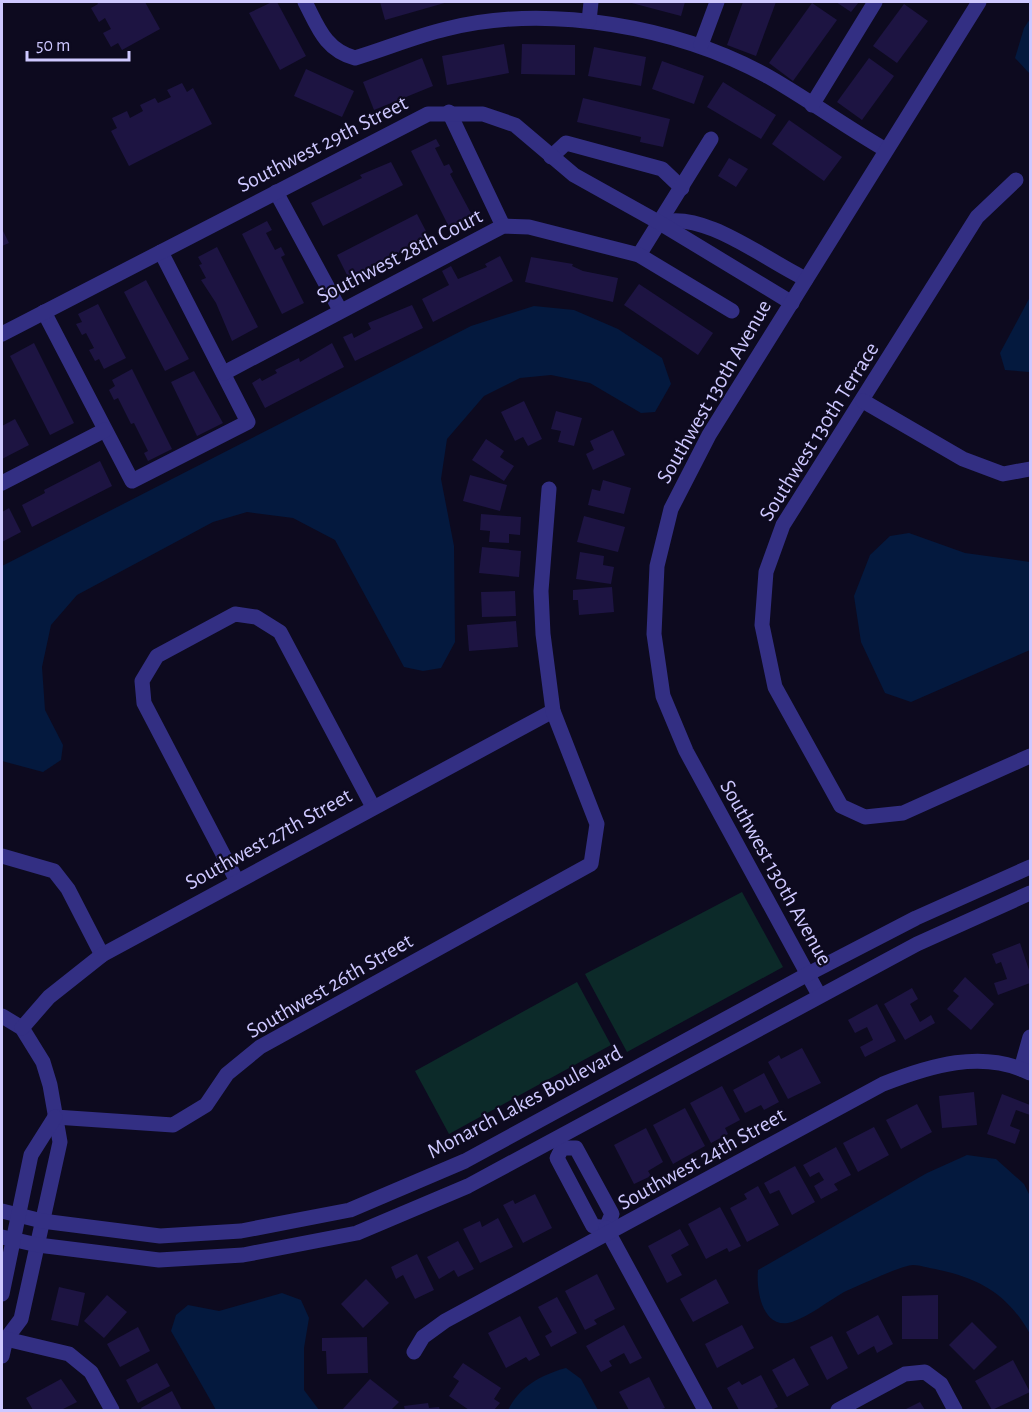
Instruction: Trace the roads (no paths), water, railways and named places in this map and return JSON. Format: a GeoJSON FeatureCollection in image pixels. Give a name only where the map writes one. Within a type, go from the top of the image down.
{"type":"FeatureCollection","features":[{"type":"Feature","properties":{"kind":"street"},"geometry":{"type":"LineString","coordinates":[[305,2],[327,44],[341,55],[355,58],[447,28],[550,17],[589,21],[701,45],[769,77],[886,150]]}},
{"type":"Feature","properties":{"kind":"street"},"geometry":{"type":"LineString","coordinates":[[589,21],[591,2]]}},
{"type":"Feature","properties":{"kind":"street"},"geometry":{"type":"LineString","coordinates":[[701,45],[717,2]]}},
{"type":"Feature","properties":{"kind":"street"},"geometry":{"type":"LineString","coordinates":[[812,105],[875,2]]}},
{"type":"Feature","properties":{"kind":"street","name":"Southwest 130th Avenue"},"geometry":{"type":"LineString","coordinates":[[819,995],[686,751],[663,696],[654,634],[657,566],[671,509],[709,435],[979,2]]}},
{"type":"Feature","properties":{"kind":"street"},"geometry":{"type":"LineString","coordinates":[[449,112],[503,226]]}},
{"type":"Feature","properties":{"kind":"street","name":"Southwest 29th Street"},"geometry":{"type":"LineString","coordinates":[[2,334],[428,114],[449,112],[483,114],[515,125],[574,175],[660,223],[792,303]]}},
{"type":"Feature","properties":{"kind":"street"},"geometry":{"type":"LineString","coordinates":[[639,255],[711,140]]}},
{"type":"Feature","properties":{"kind":"street"},"geometry":{"type":"LineString","coordinates":[[551,157],[566,143],[662,169],[682,188]]}},
{"type":"Feature","properties":{"kind":"street","name":"Southwest 130th Terrace"},"geometry":{"type":"LineString","coordinates":[[1016,180],[977,217],[783,525],[766,572],[762,625],[775,687],[841,806],[865,817],[903,813],[1030,756]]}},
{"type":"Feature","properties":{"kind":"street"},"geometry":{"type":"LineString","coordinates":[[276,192],[339,310]]}},
{"type":"Feature","properties":{"kind":"street"},"geometry":{"type":"LineString","coordinates":[[660,223],[672,219],[718,230],[806,279]]}},
{"type":"Feature","properties":{"kind":"street","name":"Southwest 28th Court"},"geometry":{"type":"LineString","coordinates":[[224,373],[339,310],[503,226],[529,228],[639,255],[732,310]]}},
{"type":"Feature","properties":{"kind":"street"},"geometry":{"type":"LineString","coordinates":[[721,260],[734,238]]}},
{"type":"Feature","properties":{"kind":"street"},"geometry":{"type":"LineString","coordinates":[[44,312],[132,481],[248,422],[161,252]]}},
{"type":"Feature","properties":{"kind":"street"},"geometry":{"type":"LineString","coordinates":[[748,276],[761,255]]}},
{"type":"Feature","properties":{"kind":"street"},"geometry":{"type":"LineString","coordinates":[[863,401],[963,459],[1003,474],[1030,469]]}},
{"type":"Feature","properties":{"kind":"street"},"geometry":{"type":"LineString","coordinates":[[2,483],[105,430]]}},
{"type":"Feature","properties":{"kind":"street"},"geometry":{"type":"LineString","coordinates":[[549,489],[542,591],[543,634],[553,711]]}},
{"type":"Feature","properties":{"kind":"street"},"geometry":{"type":"LineString","coordinates":[[237,881],[144,703],[142,681],[157,656],[235,614],[256,617],[280,632],[373,807]]}},
{"type":"Feature","properties":{"kind":"street","name":"Southwest 27th Street"},"geometry":{"type":"LineString","coordinates":[[22,1028],[49,997],[102,955],[553,711]]}},
{"type":"Feature","properties":{"kind":"street","name":"Southwest 26th Street"},"geometry":{"type":"LineString","coordinates":[[54,1117],[173,1125],[206,1106],[227,1074],[260,1047],[591,864],[597,824],[553,711]]}},
{"type":"Feature","properties":{"kind":"street"},"geometry":{"type":"LineString","coordinates":[[2,856],[54,871],[68,889],[102,955]]}},
{"type":"Feature","properties":{"kind":"street","name":"Monarch Lakes Boulevard"},"geometry":{"type":"LineString","coordinates":[[2,1211],[42,1221],[160,1236],[240,1231],[350,1210],[465,1161],[808,974],[916,918],[1030,867]]}},
{"type":"Feature","properties":{"kind":"street","name":"Monarch Lakes Boulevard"},"geometry":{"type":"LineString","coordinates":[[7,1238],[38,1245],[159,1260],[243,1256],[357,1233],[468,1186],[559,1143],[819,995],[917,944],[1030,893]]}},
{"type":"Feature","properties":{"kind":"street"},"geometry":{"type":"LineString","coordinates":[[2,1016],[22,1028],[43,1062],[50,1085],[60,1142],[21,1319],[4,1333],[2,1356]]}},
{"type":"Feature","properties":{"kind":"street"},"geometry":{"type":"LineString","coordinates":[[1026,1071],[1030,1037]]}},
{"type":"Feature","properties":{"kind":"street","name":"Southwest 24th Street"},"geometry":{"type":"LineString","coordinates":[[414,1352],[423,1337],[445,1321],[608,1231],[893,1080],[925,1067],[962,1062],[981,1061],[1026,1071]]}},
{"type":"Feature","properties":{"kind":"street"},"geometry":{"type":"LineString","coordinates":[[2,1294],[7,1238],[19,1215],[31,1155],[54,1117]]}},
{"type":"Feature","properties":{"kind":"street"},"geometry":{"type":"LineString","coordinates":[[608,1231],[593,1226],[557,1158],[559,1143],[576,1148],[612,1214],[608,1231],[705,1410]]}},
{"type":"Feature","properties":{"kind":"street"},"geometry":{"type":"LineString","coordinates":[[4,1333],[69,1354],[91,1372],[112,1410]]}},
{"type":"Feature","properties":{"kind":"street"},"geometry":{"type":"LineString","coordinates":[[838,1410],[904,1374],[925,1372],[940,1384],[955,1410]]}},
{"type":"Feature","properties":{"kind":"water"},"geometry":{"type":"Polygon","coordinates":[[[1030,19],[1030,74],[1015,58],[1024,28],[1030,19]]]}},
{"type":"Feature","properties":{"kind":"water"},"geometry":{"type":"Polygon","coordinates":[[[1030,297],[1030,372],[1005,370],[1000,353],[1030,297]]]}},
{"type":"Feature","properties":{"kind":"water"},"geometry":{"type":"Polygon","coordinates":[[[534,306],[574,310],[618,329],[662,358],[671,384],[655,412],[641,413],[590,383],[551,375],[520,378],[484,396],[447,439],[441,479],[454,546],[455,642],[441,668],[423,671],[404,667],[335,540],[293,518],[247,512],[213,522],[77,595],[51,625],[42,667],[45,710],[63,745],[61,760],[43,772],[2,761],[2,566],[471,326],[534,306]]]}},
{"type":"Feature","properties":{"kind":"water"},"geometry":{"type":"Polygon","coordinates":[[[909,533],[965,553],[1030,562],[1030,650],[911,702],[885,693],[861,642],[854,596],[870,555],[890,536],[909,533]]]}},
{"type":"Feature","properties":{"kind":"water"},"geometry":{"type":"Polygon","coordinates":[[[967,1155],[996,1159],[1024,1184],[1030,1196],[1030,1334],[1012,1308],[991,1290],[965,1277],[916,1265],[899,1269],[844,1292],[792,1322],[782,1323],[768,1315],[760,1297],[758,1270],[927,1173],[967,1155]]]}},
{"type":"Feature","properties":{"kind":"water"},"geometry":{"type":"Polygon","coordinates":[[[282,1293],[301,1300],[309,1318],[304,1348],[304,1390],[319,1410],[216,1410],[171,1331],[176,1315],[188,1305],[219,1311],[282,1293]]]}},
{"type":"Feature","properties":{"kind":"water"},"geometry":{"type":"Polygon","coordinates":[[[566,1368],[581,1379],[598,1410],[508,1410],[525,1388],[548,1374],[566,1368]]]}}]}
